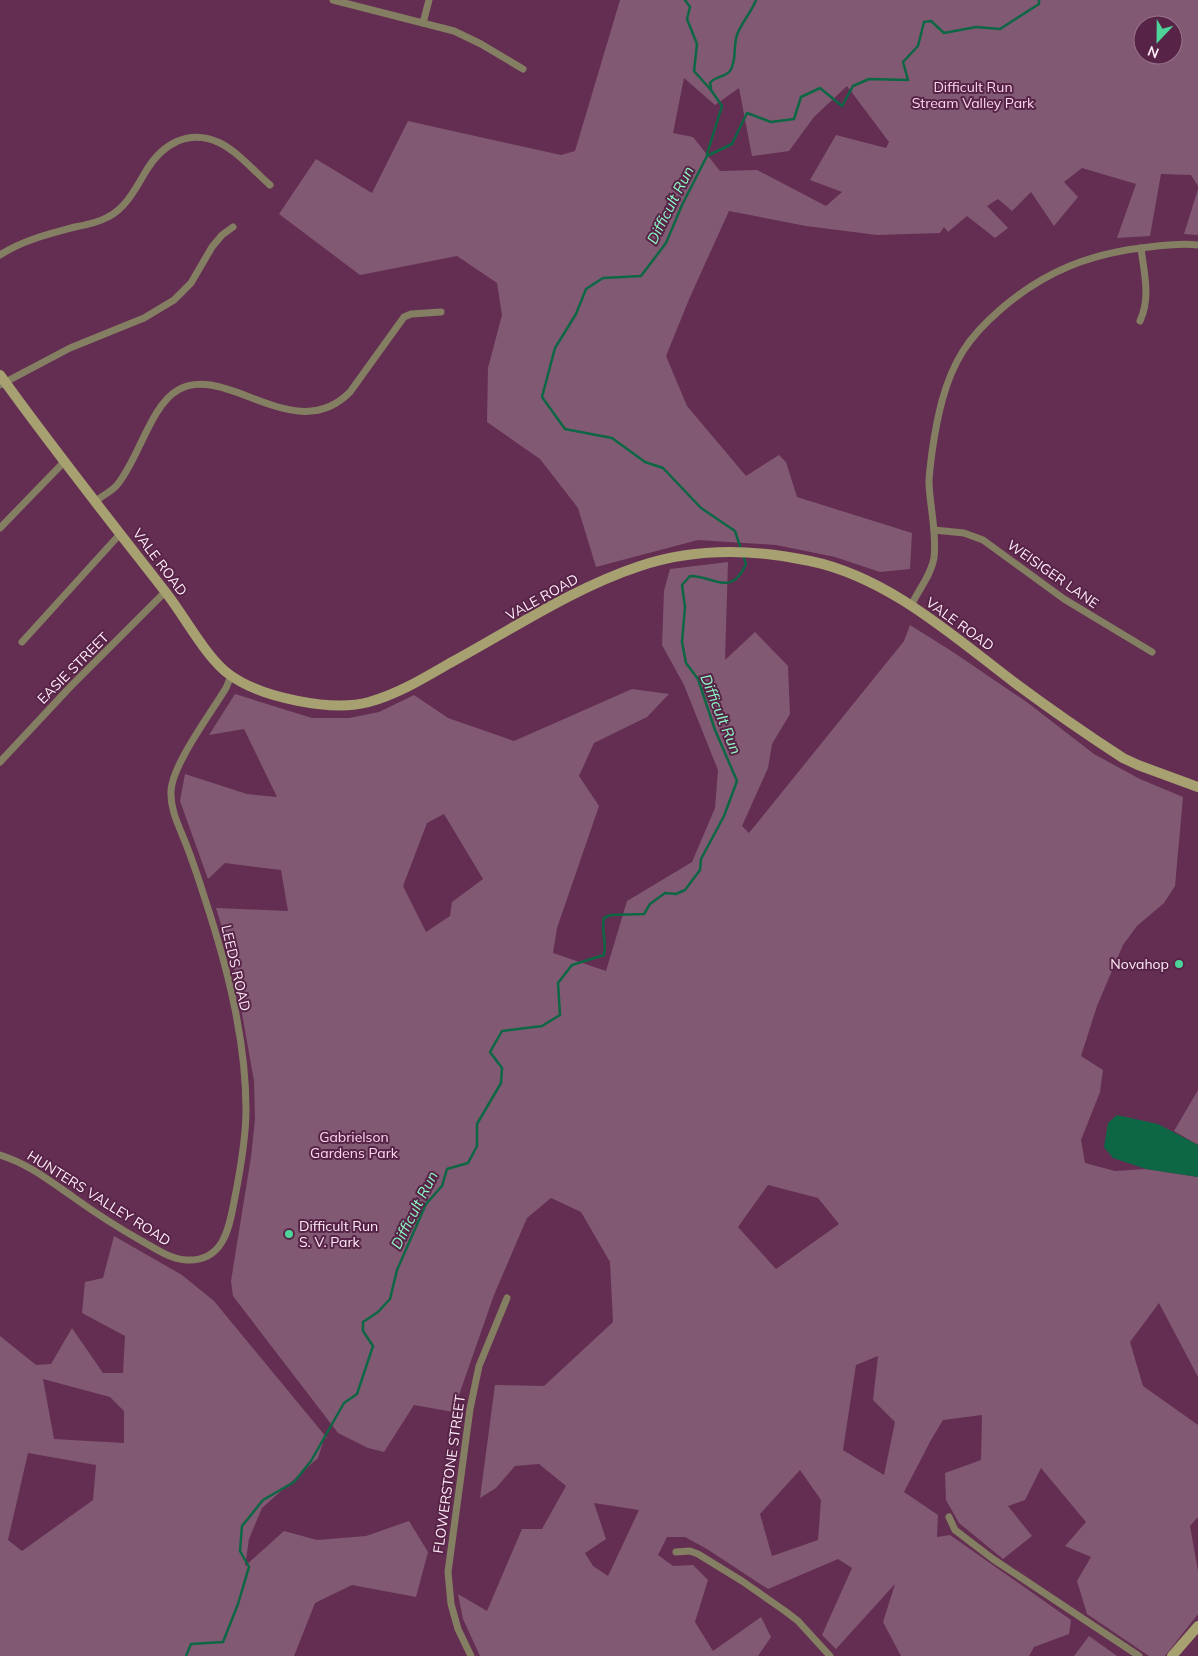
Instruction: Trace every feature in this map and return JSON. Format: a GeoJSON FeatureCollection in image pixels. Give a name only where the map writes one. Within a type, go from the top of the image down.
{"type":"FeatureCollection","features":[{"type":"Feature","properties":{"kind":"main road","name":"VALE ROAD"},"geometry":{"type":"LineString","coordinates":[[2,380],[166,592],[213,658],[231,676],[263,690],[308,702],[341,706],[371,702],[418,681],[557,603],[601,581],[654,561],[701,553],[753,553],[812,561],[832,567],[872,584],[938,624],[1053,710],[1123,758],[1138,766],[1198,787]]}},
{"type":"Feature","properties":{"kind":"main road"},"geometry":{"type":"LineString","coordinates":[[1172,1656],[1198,1626]]}},
{"type":"Feature","properties":{"kind":"street"},"geometry":{"type":"LineString","coordinates":[[333,0],[465,36],[523,68]]}},
{"type":"Feature","properties":{"kind":"street"},"geometry":{"type":"LineString","coordinates":[[423,23],[429,0]]}},
{"type":"Feature","properties":{"kind":"street"},"geometry":{"type":"LineString","coordinates":[[0,255],[22,242],[94,223],[109,217],[123,207],[160,152],[171,143],[180,140],[205,138],[220,144],[233,152],[270,185]]}},
{"type":"Feature","properties":{"kind":"street"},"geometry":{"type":"LineString","coordinates":[[2,380],[70,348],[144,318],[174,300],[191,283],[212,247],[222,235],[233,227]]}},
{"type":"Feature","properties":{"kind":"street"},"geometry":{"type":"LineString","coordinates":[[911,606],[931,568],[934,558],[934,530],[929,481],[936,433],[950,377],[956,363],[971,339],[991,317],[1014,298],[1050,274],[1091,257],[1120,250],[1170,245],[1198,245]]}},
{"type":"Feature","properties":{"kind":"street"},"geometry":{"type":"LineString","coordinates":[[1140,321],[1147,293],[1141,248]]}},
{"type":"Feature","properties":{"kind":"street"},"geometry":{"type":"LineString","coordinates":[[96,501],[118,484],[158,410],[178,390],[194,385],[204,385],[217,387],[288,410],[303,411],[329,407],[343,399],[350,392],[404,318],[411,314],[441,312]]}},
{"type":"Feature","properties":{"kind":"street"},"geometry":{"type":"LineString","coordinates":[[0,528],[65,461]]}},
{"type":"Feature","properties":{"kind":"street","name":"WEISIGER LANE"},"geometry":{"type":"LineString","coordinates":[[934,530],[964,533],[983,540],[1064,599],[1152,652]]}},
{"type":"Feature","properties":{"kind":"street"},"geometry":{"type":"LineString","coordinates":[[22,642],[120,534]]}},
{"type":"Feature","properties":{"kind":"street","name":"EASIE STREET"},"geometry":{"type":"LineString","coordinates":[[0,762],[71,686],[166,592]]}},
{"type":"Feature","properties":{"kind":"street","name":"LEEDS ROAD"},"geometry":{"type":"LineString","coordinates":[[185,1260],[201,1258],[209,1254],[218,1248],[227,1235],[241,1166],[246,1097],[240,1040],[227,976],[202,887],[173,812],[171,790],[177,769],[226,688],[231,676]]}},
{"type":"Feature","properties":{"kind":"street","name":"HUNTERS VALLEY ROAD"},"geometry":{"type":"LineString","coordinates":[[0,1155],[34,1171],[128,1234],[164,1254],[185,1260]]}},
{"type":"Feature","properties":{"kind":"street","name":"FLOWERSTONE STREET"},"geometry":{"type":"LineString","coordinates":[[471,1656],[458,1629],[451,1604],[448,1572],[470,1409],[479,1366],[508,1298]]}},
{"type":"Feature","properties":{"kind":"street"},"geometry":{"type":"LineString","coordinates":[[950,1517],[955,1530],[993,1559],[1139,1656]]}},
{"type":"Feature","properties":{"kind":"street"},"geometry":{"type":"LineString","coordinates":[[676,1552],[690,1551],[698,1554],[742,1582],[798,1621],[830,1656]]}},
{"type":"Feature","properties":{"kind":"green space","name":"Difficult Run Stream Valley Park"},"geometry":{"type":"Polygon","coordinates":[[[620,0],[1198,0],[1198,186],[1191,175],[1161,174],[1150,236],[1117,238],[1136,184],[1082,168],[1064,182],[1078,197],[1054,226],[1031,192],[1012,211],[998,199],[987,206],[1008,228],[995,238],[967,216],[948,232],[944,227],[940,233],[877,235],[806,226],[729,211],[666,356],[687,406],[746,476],[779,455],[786,462],[797,497],[912,533],[910,569],[880,572],[835,557],[776,545],[698,540],[596,567],[578,508],[540,459],[487,422],[488,368],[502,315],[497,283],[457,256],[360,275],[279,214],[316,159],[372,193],[408,121],[561,155],[575,151],[620,0]],[[684,78],[673,133],[693,137],[720,171],[757,170],[826,206],[842,192],[810,180],[836,135],[886,148],[889,142],[847,86],[814,117],[789,151],[752,156],[739,88],[715,105],[684,78]]]}},
{"type":"Feature","properties":{"kind":"green space"},"geometry":{"type":"Polygon","coordinates":[[[1198,189],[1198,235],[1184,234],[1198,189]]]}},
{"type":"Feature","properties":{"kind":"green space","name":"Gabrielson Gardens Park"},"geometry":{"type":"Polygon","coordinates":[[[728,562],[725,660],[755,632],[788,666],[790,714],[772,744],[768,768],[742,826],[749,833],[904,641],[910,625],[1028,703],[1094,754],[1140,779],[1183,797],[1175,886],[1164,903],[1137,926],[1123,945],[1097,1006],[1081,1056],[1103,1070],[1100,1092],[1081,1140],[1085,1163],[1115,1171],[1146,1169],[1198,1177],[1198,1377],[1159,1303],[1130,1342],[1143,1386],[1198,1425],[1198,1517],[1190,1526],[1198,1571],[1198,1614],[1165,1656],[1149,1656],[1087,1614],[1077,1581],[1091,1557],[1065,1546],[1086,1522],[1041,1468],[1025,1500],[1008,1506],[1032,1536],[1003,1559],[959,1523],[946,1500],[945,1473],[981,1460],[982,1415],[943,1420],[904,1492],[938,1515],[937,1537],[950,1535],[1071,1620],[1069,1634],[1034,1647],[1029,1656],[901,1656],[883,1622],[895,1584],[836,1649],[822,1635],[852,1568],[838,1559],[768,1589],[707,1549],[685,1537],[667,1537],[658,1555],[673,1566],[693,1565],[708,1580],[695,1622],[713,1651],[761,1617],[771,1637],[758,1656],[480,1656],[463,1619],[458,1594],[487,1611],[522,1529],[542,1529],[566,1486],[539,1464],[515,1466],[496,1488],[480,1498],[495,1385],[544,1386],[613,1322],[610,1262],[581,1212],[551,1198],[527,1218],[494,1295],[453,1412],[414,1405],[384,1452],[368,1448],[338,1433],[233,1296],[231,1281],[251,1157],[255,1119],[254,1081],[233,963],[216,908],[288,911],[281,870],[225,863],[208,879],[180,801],[185,774],[247,794],[277,797],[244,729],[209,735],[235,694],[312,718],[349,718],[379,712],[414,695],[448,718],[514,741],[632,689],[669,694],[647,717],[594,743],[579,776],[599,806],[557,928],[553,953],[606,971],[627,901],[692,862],[715,808],[718,770],[684,685],[662,645],[664,591],[670,569],[728,562]],[[444,814],[427,823],[403,886],[426,932],[450,916],[452,902],[483,879],[444,814]],[[768,1185],[738,1227],[776,1269],[839,1224],[818,1198],[768,1185]],[[878,1356],[856,1365],[843,1450],[884,1475],[895,1422],[873,1400],[878,1356]],[[800,1470],[760,1514],[772,1556],[818,1540],[821,1500],[800,1470]],[[594,1503],[606,1539],[585,1553],[593,1566],[608,1576],[639,1510],[594,1503]]]}},
{"type":"Feature","properties":{"kind":"green space"},"geometry":{"type":"Polygon","coordinates":[[[1198,1090],[1198,1145],[1174,1131],[1198,1090]]]}},
{"type":"Feature","properties":{"kind":"green space"},"geometry":{"type":"Polygon","coordinates":[[[114,1236],[182,1275],[214,1301],[327,1438],[324,1439],[318,1458],[262,1508],[249,1539],[245,1566],[284,1531],[317,1540],[366,1536],[409,1521],[428,1552],[416,1597],[352,1585],[315,1603],[294,1656],[0,1656],[0,1336],[36,1365],[51,1364],[72,1328],[103,1373],[123,1373],[125,1336],[82,1313],[85,1282],[103,1278],[114,1236]],[[43,1379],[54,1439],[124,1443],[124,1411],[110,1397],[43,1379]],[[28,1453],[8,1540],[22,1551],[93,1500],[96,1465],[28,1453]]]}},
{"type":"Feature","properties":{"kind":"green space"},"geometry":{"type":"Polygon","coordinates":[[[1089,1636],[1117,1656],[1074,1656],[1089,1636]]]}},
{"type":"Feature","properties":{"kind":"shaded area"},"geometry":{"type":"Polygon","coordinates":[[[1117,1115],[1158,1124],[1198,1145],[1198,1177],[1146,1169],[1113,1158],[1104,1147],[1108,1123],[1117,1115]]]}},
{"type":"Feature","properties":{"kind":"waterway"},"geometry":{"type":"LineString","coordinates":[[685,0],[690,7],[687,19],[697,44],[694,71],[722,106],[707,154]]}},
{"type":"Feature","properties":{"kind":"waterway"},"geometry":{"type":"LineString","coordinates":[[711,88],[710,83],[714,79],[730,71],[737,35],[756,0]]}},
{"type":"Feature","properties":{"kind":"waterway","name":"Difficult Run"},"geometry":{"type":"LineString","coordinates":[[741,549],[735,531],[701,508],[663,468],[645,462],[612,438],[565,429],[542,397],[555,348],[576,314],[586,289],[603,278],[641,276],[666,243],[682,205],[707,156],[732,144],[747,113],[771,122],[794,119],[801,97],[820,88],[842,106],[853,86],[869,79],[908,80],[903,62],[918,46],[924,22],[931,21],[944,33],[976,27],[1000,29],[1039,4],[1039,0]]}},
{"type":"Feature","properties":{"kind":"waterway","name":"Difficult Run"},"geometry":{"type":"LineString","coordinates":[[186,1656],[191,1644],[223,1642],[238,1604],[249,1567],[240,1551],[242,1526],[263,1500],[294,1482],[311,1461],[344,1403],[357,1394],[373,1346],[363,1331],[363,1322],[378,1312],[390,1299],[397,1270],[426,1204],[442,1186],[447,1169],[468,1163],[477,1146],[477,1124],[501,1083],[502,1068],[490,1052],[502,1031],[542,1026],[560,1015],[558,983],[572,965],[604,955],[604,918],[611,915],[644,914],[650,904],[665,893],[676,894],[685,890],[700,870],[701,859],[724,816],[737,781],[715,730],[698,679],[686,663],[682,642],[685,607],[682,585],[690,576],[722,583],[734,580],[746,564],[743,554]]}},
{"type":"Feature","properties":{"kind":"place","name":"Novahop"},"geometry":{"type":"Point","coordinates":[1179,964]}},
{"type":"Feature","properties":{"kind":"place","name":"Difficult Run S. V. Park"},"geometry":{"type":"Point","coordinates":[289,1234]}}]}
